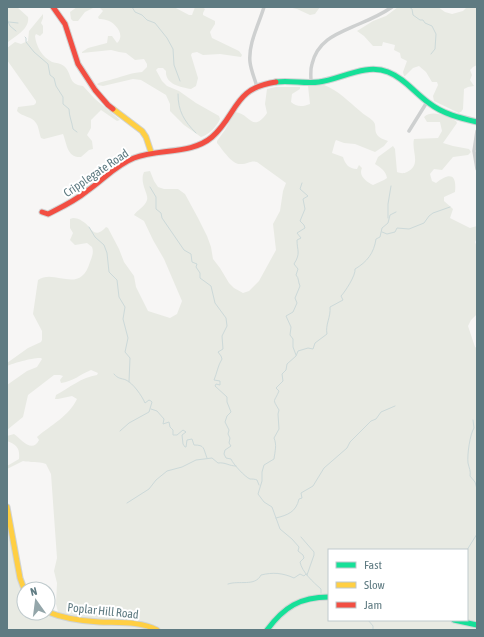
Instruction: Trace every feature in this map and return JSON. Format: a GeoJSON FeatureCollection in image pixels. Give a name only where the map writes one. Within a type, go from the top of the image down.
{"type":"FeatureCollection","features":[{"type":"Feature","properties":{"kind":"street"},"geometry":{"type":"LineString","coordinates":[[53,7],[65,24],[76,58],[95,90],[108,106],[142,131],[146,137],[151,152]]}},
{"type":"Feature","properties":{"kind":"street"},"geometry":{"type":"LineString","coordinates":[[257,87],[252,71],[250,55],[264,7]]}},
{"type":"Feature","properties":{"kind":"street"},"geometry":{"type":"LineString","coordinates":[[311,82],[311,65],[320,46],[325,41],[338,33],[379,16],[392,7]]}},
{"type":"Feature","properties":{"kind":"street","name":"Cripplegate Road"},"geometry":{"type":"LineString","coordinates":[[42,212],[48,214],[68,204],[88,191],[107,175],[134,158],[151,152],[190,147],[208,140],[222,127],[237,102],[247,92],[268,83],[279,81],[311,82],[334,78],[362,70],[378,69],[390,72],[427,102],[447,113],[477,122]]}},
{"type":"Feature","properties":{"kind":"street"},"geometry":{"type":"LineString","coordinates":[[409,131],[427,102]]}},
{"type":"Feature","properties":{"kind":"street"},"geometry":{"type":"LineString","coordinates":[[477,131],[474,151],[477,169]]}},
{"type":"Feature","properties":{"kind":"street"},"geometry":{"type":"LineString","coordinates":[[7,507],[18,572],[21,581]]}},
{"type":"Feature","properties":{"kind":"street"},"geometry":{"type":"LineString","coordinates":[[267,630],[278,615],[290,606],[308,598],[328,597]]}},
{"type":"Feature","properties":{"kind":"street","name":"Poplar Hill Road"},"geometry":{"type":"LineString","coordinates":[[56,615],[67,619],[137,624],[148,626],[157,630]]}},
{"type":"Feature","properties":{"kind":"street"},"geometry":{"type":"LineString","coordinates":[[459,621],[477,625]]}},
{"type":"Feature","properties":{"kind":"shaded area"},"geometry":{"type":"Polygon","coordinates":[[[7,7],[17,7],[28,17],[28,21],[24,29],[7,43],[7,7]]]}},
{"type":"Feature","properties":{"kind":"shaded area"},"geometry":{"type":"Polygon","coordinates":[[[77,7],[95,7],[85,12],[78,21],[73,21],[71,19],[70,12],[77,7]]]}},
{"type":"Feature","properties":{"kind":"shaded area"},"geometry":{"type":"Polygon","coordinates":[[[99,7],[174,7],[189,15],[192,15],[195,7],[202,7],[205,9],[203,15],[215,21],[215,24],[210,32],[212,38],[239,51],[242,55],[241,57],[220,54],[203,55],[197,52],[192,53],[191,55],[198,78],[196,86],[191,89],[178,86],[171,82],[163,68],[158,68],[156,70],[162,81],[167,86],[179,91],[219,116],[219,122],[210,132],[201,137],[184,125],[170,111],[170,104],[166,95],[141,80],[133,79],[103,86],[97,84],[142,72],[147,67],[144,59],[135,60],[126,53],[111,50],[82,53],[88,48],[107,43],[108,36],[112,36],[117,43],[119,40],[120,33],[116,26],[109,21],[99,19],[98,17],[103,11],[99,7]]]}},
{"type":"Feature","properties":{"kind":"shaded area"},"geometry":{"type":"Polygon","coordinates":[[[288,7],[320,7],[315,14],[310,15],[288,7]]]}},
{"type":"Feature","properties":{"kind":"shaded area"},"geometry":{"type":"Polygon","coordinates":[[[398,7],[438,7],[445,12],[452,14],[463,11],[467,7],[477,7],[477,65],[470,70],[472,75],[470,80],[474,86],[464,89],[463,109],[459,112],[461,114],[434,101],[433,96],[438,85],[437,82],[432,82],[426,72],[419,66],[413,68],[404,76],[403,72],[407,61],[401,58],[400,53],[394,50],[395,45],[383,42],[382,46],[373,46],[357,31],[373,21],[386,16],[398,7]]]}},
{"type":"Feature","properties":{"kind":"shaded area"},"geometry":{"type":"Polygon","coordinates":[[[43,14],[41,23],[43,26],[43,33],[40,36],[36,34],[35,36],[42,54],[48,60],[64,66],[67,69],[72,81],[83,86],[95,99],[120,120],[117,121],[101,110],[91,120],[91,128],[87,135],[92,141],[93,149],[89,150],[81,157],[76,157],[70,153],[63,134],[44,139],[41,138],[38,126],[34,121],[17,111],[18,107],[34,105],[36,101],[7,60],[7,48],[15,42],[21,44],[28,41],[29,31],[43,14]]]}},
{"type":"Feature","properties":{"kind":"shaded area"},"geometry":{"type":"Polygon","coordinates":[[[324,85],[339,93],[375,123],[376,134],[382,139],[388,141],[384,146],[375,152],[355,144],[344,143],[336,140],[332,153],[343,157],[346,164],[352,168],[357,169],[359,165],[362,168],[362,176],[373,185],[387,178],[384,171],[375,164],[378,157],[393,146],[395,149],[397,172],[404,173],[414,166],[414,139],[438,138],[442,131],[440,122],[427,122],[424,117],[428,115],[440,114],[456,121],[457,123],[443,143],[469,149],[471,152],[468,155],[453,157],[442,170],[434,169],[430,174],[432,181],[436,183],[448,176],[453,178],[455,181],[455,192],[444,197],[444,201],[453,209],[450,218],[470,228],[477,226],[477,238],[475,242],[477,247],[477,314],[468,326],[475,347],[477,348],[477,630],[7,630],[7,516],[18,581],[16,581],[16,621],[56,621],[56,618],[61,620],[61,613],[58,612],[56,604],[57,583],[54,571],[57,558],[51,474],[46,464],[23,461],[7,469],[7,466],[19,459],[19,455],[17,447],[7,441],[7,436],[14,434],[30,446],[36,444],[39,440],[37,437],[65,415],[77,399],[72,396],[55,399],[56,395],[81,380],[97,375],[98,373],[91,370],[73,380],[61,383],[60,380],[63,376],[54,375],[28,395],[23,417],[7,430],[7,385],[27,371],[37,367],[42,359],[29,359],[7,366],[7,363],[42,340],[42,331],[33,314],[38,280],[45,277],[74,279],[80,277],[86,272],[93,249],[87,243],[75,245],[70,240],[73,233],[70,228],[70,219],[74,218],[80,220],[95,233],[102,231],[106,227],[108,228],[124,262],[134,276],[136,287],[148,311],[170,318],[177,314],[182,301],[164,259],[144,221],[134,215],[145,205],[147,200],[147,195],[143,184],[143,176],[144,172],[150,171],[158,187],[164,189],[178,189],[185,194],[207,236],[213,259],[234,288],[243,293],[249,291],[259,281],[276,250],[273,224],[280,211],[283,191],[286,183],[257,162],[253,161],[238,164],[234,162],[225,153],[217,141],[235,112],[240,113],[254,122],[258,122],[262,119],[267,113],[265,104],[267,89],[276,87],[300,87],[300,89],[292,94],[291,102],[297,106],[305,106],[310,104],[308,86],[324,85]]]}},
{"type":"Feature","properties":{"kind":"waterway"},"geometry":{"type":"LineString","coordinates":[[132,7],[135,12],[142,15],[147,20],[155,23],[167,38],[173,49],[174,65],[180,81]]}},
{"type":"Feature","properties":{"kind":"waterway"},"geometry":{"type":"LineString","coordinates":[[409,7],[412,9],[413,15],[432,26],[436,34],[435,49],[431,54]]}},
{"type":"Feature","properties":{"kind":"waterway"},"geometry":{"type":"LineString","coordinates":[[7,19],[10,26],[16,31]]}},
{"type":"Feature","properties":{"kind":"waterway"},"geometry":{"type":"LineString","coordinates":[[9,22],[18,23]]}},
{"type":"Feature","properties":{"kind":"waterway"},"geometry":{"type":"LineString","coordinates":[[25,37],[26,42],[34,52],[48,64],[50,75],[54,78],[56,86],[63,97],[63,104],[69,109],[73,129],[77,132]]}},
{"type":"Feature","properties":{"kind":"waterway"},"geometry":{"type":"LineString","coordinates":[[178,94],[179,106],[182,115],[196,133]]}},
{"type":"Feature","properties":{"kind":"waterway"},"geometry":{"type":"LineString","coordinates":[[296,355],[293,347],[293,339],[290,335],[291,327],[286,316],[293,312],[297,303],[295,298],[300,286],[296,275],[298,269],[294,264],[298,254],[297,240],[301,238],[297,233],[305,228],[300,221],[305,209],[303,199],[308,196],[300,189],[302,183]]}},
{"type":"Feature","properties":{"kind":"waterway"},"geometry":{"type":"LineString","coordinates":[[388,218],[388,204],[391,186]]}},
{"type":"Feature","properties":{"kind":"waterway"},"geometry":{"type":"LineString","coordinates":[[150,187],[156,197],[156,209],[161,213],[162,218],[184,250],[191,254],[192,262],[197,264],[196,267],[200,273],[200,278],[211,286],[215,303],[226,318],[227,326],[222,336],[223,349],[218,352],[222,359],[214,380],[220,381],[220,385],[216,384],[215,386],[227,397],[227,402],[231,412],[227,416],[225,422],[229,430],[229,443],[231,446],[225,450],[224,454],[226,458],[231,459],[245,476],[250,479],[257,480],[259,485]]}},
{"type":"Feature","properties":{"kind":"waterway"},"geometry":{"type":"LineString","coordinates":[[382,232],[387,234],[395,232],[397,228],[409,229],[424,223],[433,213],[450,207]]}},
{"type":"Feature","properties":{"kind":"waterway"},"geometry":{"type":"LineString","coordinates":[[321,593],[321,589],[308,577],[301,566],[300,562],[304,558],[298,551],[299,547],[280,529],[272,507],[264,502],[258,494],[262,481],[264,465],[274,459],[276,446],[274,438],[279,429],[279,410],[274,400],[279,391],[276,388],[283,381],[282,374],[286,370],[287,364],[296,356],[298,351],[308,348],[313,349],[315,343],[327,334],[330,307],[343,300],[341,296],[352,279],[355,269],[369,257],[374,249],[376,239],[380,237],[382,228],[388,223],[390,215],[396,212]]}},
{"type":"Feature","properties":{"kind":"waterway"},"geometry":{"type":"LineString","coordinates":[[89,227],[95,237],[104,245],[107,253],[109,272],[117,280],[119,297],[125,307],[123,319],[128,338],[125,352],[130,358],[129,382]]}},
{"type":"Feature","properties":{"kind":"waterway"},"geometry":{"type":"LineString","coordinates":[[114,374],[118,378],[126,380],[132,384],[140,393],[145,403],[149,400],[152,402],[149,412],[129,423],[120,431]]}},
{"type":"Feature","properties":{"kind":"waterway"},"geometry":{"type":"LineString","coordinates":[[276,518],[284,516],[294,510],[299,499],[302,498],[301,493],[313,486],[324,468],[347,448],[350,442],[371,421],[376,419],[381,412],[395,406]]}},
{"type":"Feature","properties":{"kind":"waterway"},"geometry":{"type":"LineString","coordinates":[[151,409],[157,411],[164,419],[163,424],[169,422],[170,427],[173,430],[173,435],[177,435],[183,430],[186,432],[182,435],[183,444],[185,447],[187,440],[192,439],[194,445],[202,446],[207,458]]}},
{"type":"Feature","properties":{"kind":"waterway"},"geometry":{"type":"LineString","coordinates":[[473,420],[474,428],[469,445],[468,463],[470,476],[475,482],[477,489]]}},
{"type":"Feature","properties":{"kind":"waterway"},"geometry":{"type":"LineString","coordinates":[[127,503],[149,489],[156,480],[167,471],[182,467],[196,460],[212,458],[218,463],[236,466]]}},
{"type":"Feature","properties":{"kind":"waterway"},"geometry":{"type":"LineString","coordinates":[[477,492],[477,504]]}},
{"type":"Feature","properties":{"kind":"waterway"},"geometry":{"type":"LineString","coordinates":[[468,549],[477,534]]}},
{"type":"Feature","properties":{"kind":"waterway"},"geometry":{"type":"LineString","coordinates":[[301,537],[314,552],[307,575]]}},
{"type":"Feature","properties":{"kind":"waterway"},"geometry":{"type":"LineString","coordinates":[[228,584],[251,582],[258,579],[261,575],[274,573],[294,578],[300,574],[304,576],[306,574]]}},
{"type":"Feature","properties":{"kind":"waterway"},"geometry":{"type":"LineString","coordinates":[[369,621],[373,626],[373,630]]}},
{"type":"Feature","properties":{"kind":"traffic: fast"},"geometry":{"type":"LineString","coordinates":[[276,82],[319,82],[362,70],[380,70],[388,72],[399,78],[434,107],[446,113],[477,122]]}},
{"type":"Feature","properties":{"kind":"traffic: fast"},"geometry":{"type":"LineString","coordinates":[[267,630],[286,609],[301,601],[319,597],[328,597]]}},
{"type":"Feature","properties":{"kind":"traffic: fast"},"geometry":{"type":"LineString","coordinates":[[459,621],[477,625]]}},
{"type":"Feature","properties":{"kind":"traffic: slow"},"geometry":{"type":"LineString","coordinates":[[113,109],[142,131],[146,137],[151,152]]}},
{"type":"Feature","properties":{"kind":"traffic: slow"},"geometry":{"type":"LineString","coordinates":[[7,507],[21,581]]}},
{"type":"Feature","properties":{"kind":"traffic: slow"},"geometry":{"type":"LineString","coordinates":[[56,614],[92,622],[143,625],[157,630]]}},
{"type":"Feature","properties":{"kind":"traffic: jam"},"geometry":{"type":"LineString","coordinates":[[53,7],[65,24],[78,64],[95,90],[113,109]]}},
{"type":"Feature","properties":{"kind":"traffic: jam"},"geometry":{"type":"LineString","coordinates":[[42,212],[48,214],[73,201],[115,169],[134,158],[154,153],[185,149],[204,143],[212,137],[227,120],[244,96],[262,85],[276,82]]}}]}
